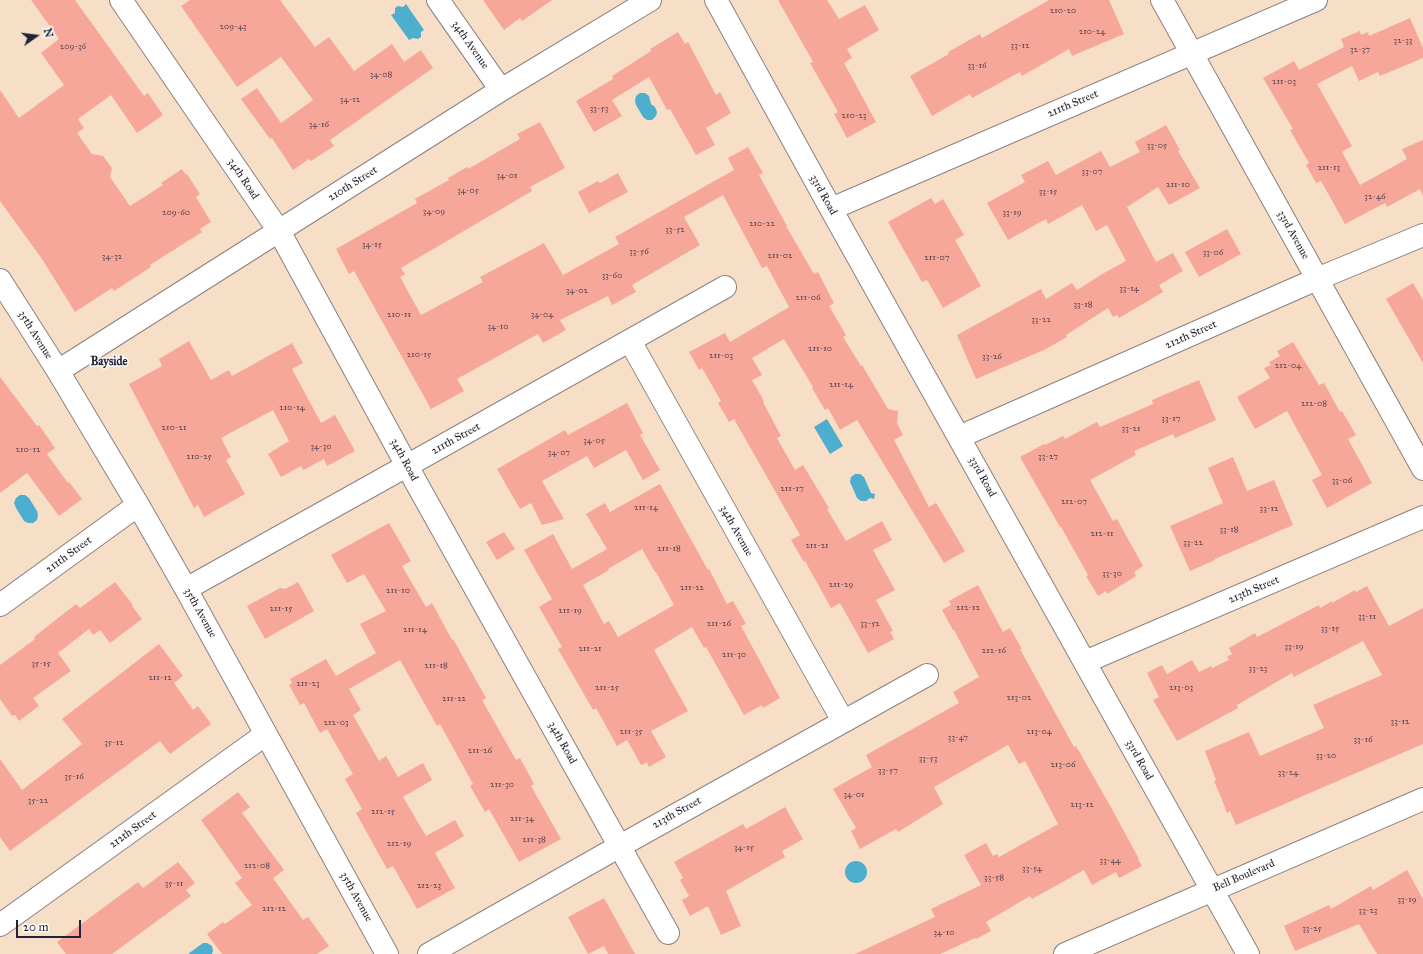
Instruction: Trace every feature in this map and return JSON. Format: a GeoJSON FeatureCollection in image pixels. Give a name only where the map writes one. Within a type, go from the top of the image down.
{"type":"FeatureCollection","features":[{"type":"Feature","properties":{"kind":"street","name":"34th Road"},"geometry":{"type":"LineString","coordinates":[[120,0],[280,231],[407,466],[668,933]]}},
{"type":"Feature","properties":{"kind":"street","name":"34th Avenue"},"geometry":{"type":"LineString","coordinates":[[438,0],[501,90]]}},
{"type":"Feature","properties":{"kind":"street","name":"210th Street"},"geometry":{"type":"LineString","coordinates":[[58,371],[501,90],[650,0]]}},
{"type":"Feature","properties":{"kind":"street","name":"33rd Road"},"geometry":{"type":"LineString","coordinates":[[716,0],[831,209],[1248,954]]}},
{"type":"Feature","properties":{"kind":"street","name":"33rd Avenue"},"geometry":{"type":"LineString","coordinates":[[1162,0],[1423,469]]}},
{"type":"Feature","properties":{"kind":"street","name":"211th Street"},"geometry":{"type":"LineString","coordinates":[[831,209],[1316,0]]}},
{"type":"Feature","properties":{"kind":"street","name":"212th Street"},"geometry":{"type":"LineString","coordinates":[[959,436],[1423,235]]}},
{"type":"Feature","properties":{"kind":"street","name":"35th Avenue"},"geometry":{"type":"LineString","coordinates":[[1,285],[58,371],[138,505],[186,589],[387,954]]}},
{"type":"Feature","properties":{"kind":"street","name":"211th Street"},"geometry":{"type":"LineString","coordinates":[[186,589],[630,341],[725,286]]}},
{"type":"Feature","properties":{"kind":"street","name":"34th Avenue"},"geometry":{"type":"LineString","coordinates":[[630,341],[843,721]]}},
{"type":"Feature","properties":{"kind":"street","name":"211th Street"},"geometry":{"type":"LineString","coordinates":[[0,605],[138,505]]}},
{"type":"Feature","properties":{"kind":"street","name":"213th Street"},"geometry":{"type":"LineString","coordinates":[[1085,662],[1423,517]]}},
{"type":"Feature","properties":{"kind":"street","name":"213th Street"},"geometry":{"type":"LineString","coordinates":[[429,954],[927,675]]}},
{"type":"Feature","properties":{"kind":"street","name":"212th Street"},"geometry":{"type":"LineString","coordinates":[[0,925],[266,734]]}},
{"type":"Feature","properties":{"kind":"street","name":"Bell Boulevard"},"geometry":{"type":"LineString","coordinates":[[1065,954],[1423,799]]}},
{"type":"Feature","properties":{"kind":"water"},"geometry":{"type":"Polygon","coordinates":[[[406,4],[424,30],[421,32],[421,37],[418,39],[413,38],[409,40],[391,15],[395,13],[395,8],[398,6],[403,7],[406,4]]]}},
{"type":"Feature","properties":{"kind":"water"},"geometry":{"type":"Polygon","coordinates":[[[640,93],[645,93],[649,96],[651,104],[655,107],[657,112],[656,116],[652,120],[647,120],[643,117],[636,105],[636,96],[640,93]]]}},
{"type":"Feature","properties":{"kind":"water"},"geometry":{"type":"Polygon","coordinates":[[[827,419],[843,446],[830,454],[814,427],[827,419]]]}},
{"type":"Feature","properties":{"kind":"water"},"geometry":{"type":"Polygon","coordinates":[[[855,474],[860,474],[864,477],[871,493],[875,494],[874,499],[870,498],[866,501],[861,501],[857,498],[850,482],[851,477],[855,474]]]}},
{"type":"Feature","properties":{"kind":"water"},"geometry":{"type":"Polygon","coordinates":[[[20,495],[25,495],[29,498],[37,511],[37,520],[33,523],[24,521],[16,508],[14,503],[16,498],[20,495]]]}},
{"type":"Feature","properties":{"kind":"water"},"geometry":{"type":"Polygon","coordinates":[[[852,861],[860,861],[867,868],[867,876],[860,883],[852,883],[845,876],[845,868],[852,861]]]}},
{"type":"Feature","properties":{"kind":"water"},"geometry":{"type":"Polygon","coordinates":[[[203,943],[207,943],[212,946],[212,954],[188,954],[203,943]]]}},
{"type":"Feature","properties":{"kind":"building"},"geometry":{"type":"Polygon","coordinates":[[[31,0],[75,0],[144,96],[148,93],[163,115],[137,133],[111,95],[78,119],[84,128],[77,133],[92,154],[103,156],[112,168],[110,177],[130,206],[163,185],[161,183],[182,169],[200,194],[196,197],[211,222],[200,229],[202,232],[150,265],[151,267],[114,291],[112,288],[75,312],[42,259],[0,201],[0,90],[19,118],[64,85],[41,53],[59,39],[31,0]]]}},
{"type":"Feature","properties":{"kind":"building"},"geometry":{"type":"Polygon","coordinates":[[[190,0],[280,0],[315,47],[329,37],[354,71],[392,44],[404,62],[421,50],[433,68],[330,140],[334,146],[311,161],[309,159],[293,170],[272,138],[270,139],[241,99],[257,88],[281,123],[313,100],[281,57],[237,87],[181,6],[190,0]]]}},
{"type":"Feature","properties":{"kind":"building"},"geometry":{"type":"Polygon","coordinates":[[[483,0],[552,0],[522,21],[520,18],[504,30],[483,0]]]}},
{"type":"Feature","properties":{"kind":"building"},"geometry":{"type":"Polygon","coordinates":[[[778,0],[827,0],[839,19],[865,5],[879,30],[847,49],[852,58],[844,63],[876,122],[847,138],[834,114],[838,112],[810,63],[813,62],[778,0]]]}},
{"type":"Feature","properties":{"kind":"building"},"geometry":{"type":"Polygon","coordinates":[[[1049,0],[1109,0],[1124,34],[1072,56],[1069,49],[1022,76],[1020,72],[972,98],[970,94],[932,116],[910,76],[949,54],[948,52],[980,34],[982,38],[1049,0]]]}},
{"type":"Feature","properties":{"kind":"building"},"geometry":{"type":"Polygon","coordinates":[[[1410,18],[1423,48],[1423,58],[1380,76],[1378,72],[1359,81],[1352,66],[1317,84],[1352,146],[1342,152],[1360,185],[1407,159],[1402,149],[1423,140],[1423,196],[1420,189],[1387,207],[1385,203],[1345,224],[1321,181],[1316,183],[1306,165],[1309,163],[1290,130],[1293,129],[1263,78],[1294,61],[1299,70],[1344,47],[1341,39],[1360,31],[1361,35],[1368,32],[1369,36],[1410,18]]]}},
{"type":"Feature","properties":{"kind":"building"},"geometry":{"type":"Polygon","coordinates":[[[678,32],[685,44],[688,42],[716,95],[720,92],[731,113],[706,128],[715,145],[696,155],[670,109],[667,110],[649,77],[612,100],[622,116],[594,132],[576,101],[613,79],[612,76],[651,51],[650,49],[678,32]]]}},
{"type":"Feature","properties":{"kind":"building"},"geometry":{"type":"Polygon","coordinates":[[[540,122],[565,168],[530,187],[532,191],[401,268],[405,274],[400,277],[421,315],[483,282],[480,277],[544,243],[563,275],[619,244],[615,237],[734,170],[728,158],[748,147],[763,173],[759,175],[786,226],[814,274],[818,272],[834,303],[829,306],[846,335],[843,337],[861,366],[862,365],[888,409],[898,411],[897,423],[903,435],[894,440],[929,507],[936,503],[965,551],[944,563],[857,420],[840,430],[828,408],[825,410],[784,339],[752,358],[762,375],[752,380],[781,436],[777,438],[795,470],[803,465],[829,508],[827,509],[846,541],[882,521],[892,540],[873,550],[895,590],[876,600],[893,631],[890,632],[894,639],[868,653],[840,603],[831,608],[805,561],[804,562],[791,540],[800,535],[734,419],[729,422],[718,403],[721,401],[702,368],[699,370],[689,352],[725,333],[730,342],[789,307],[767,266],[762,268],[723,195],[684,217],[700,245],[632,285],[636,292],[612,305],[608,296],[560,320],[566,330],[543,343],[538,334],[457,379],[464,391],[431,409],[354,271],[349,274],[336,249],[417,203],[415,199],[449,180],[448,178],[467,167],[468,169],[520,139],[517,134],[540,122]]]}},
{"type":"Feature","properties":{"kind":"building"},"geometry":{"type":"Polygon","coordinates":[[[1166,125],[1180,150],[1178,151],[1200,188],[1169,205],[1158,187],[1127,207],[1156,262],[1173,253],[1183,271],[1159,285],[1163,292],[1119,318],[1117,315],[1113,317],[1108,308],[1066,335],[1067,337],[1044,350],[976,379],[957,335],[1041,289],[1046,299],[1072,283],[1077,290],[1126,261],[1107,225],[1096,231],[1082,205],[1048,224],[1046,219],[1008,240],[987,203],[1025,182],[1021,175],[1048,161],[1056,175],[1101,151],[1110,167],[1140,152],[1135,142],[1166,125]]]}},
{"type":"Feature","properties":{"kind":"building"},"geometry":{"type":"Polygon","coordinates":[[[618,173],[628,192],[589,213],[578,192],[598,181],[600,183],[618,173]]]}},
{"type":"Feature","properties":{"kind":"building"},"geometry":{"type":"Polygon","coordinates":[[[931,198],[935,204],[943,199],[964,235],[955,240],[981,286],[943,308],[927,280],[922,282],[888,222],[931,198]]]}},
{"type":"Feature","properties":{"kind":"building"},"geometry":{"type":"Polygon","coordinates":[[[1227,229],[1241,254],[1199,277],[1185,252],[1227,229]]]}},
{"type":"Feature","properties":{"kind":"building"},"geometry":{"type":"Polygon","coordinates":[[[1413,283],[1423,300],[1423,363],[1386,299],[1413,283]]]}},
{"type":"Feature","properties":{"kind":"building"},"geometry":{"type":"Polygon","coordinates":[[[189,341],[211,380],[229,370],[232,376],[292,343],[303,363],[292,369],[321,423],[335,415],[355,451],[327,466],[324,459],[303,470],[301,466],[281,477],[268,454],[289,441],[273,410],[221,438],[231,457],[226,460],[245,494],[204,517],[198,505],[194,508],[129,384],[162,366],[159,359],[189,341]]]}},
{"type":"Feature","properties":{"kind":"building"},"geometry":{"type":"Polygon","coordinates":[[[1293,342],[1319,385],[1324,383],[1340,412],[1342,411],[1356,435],[1348,439],[1372,483],[1327,508],[1312,480],[1322,475],[1287,411],[1255,429],[1237,397],[1270,378],[1264,368],[1271,365],[1269,362],[1280,356],[1277,351],[1293,342]]]}},
{"type":"Feature","properties":{"kind":"building"},"geometry":{"type":"Polygon","coordinates":[[[0,377],[37,426],[39,425],[55,448],[47,454],[68,483],[69,482],[82,499],[59,516],[27,473],[0,493],[0,377]]]}},
{"type":"Feature","properties":{"kind":"building"},"geometry":{"type":"Polygon","coordinates":[[[1199,380],[1216,420],[1175,438],[1173,434],[1134,451],[1136,455],[1090,480],[1113,521],[1117,519],[1143,566],[1134,572],[1136,576],[1107,594],[1106,591],[1098,596],[1086,576],[1088,575],[1020,457],[1063,436],[1065,439],[1097,422],[1100,427],[1153,404],[1152,400],[1199,380]]]}},
{"type":"Feature","properties":{"kind":"building"},"geometry":{"type":"Polygon","coordinates":[[[627,403],[643,433],[640,435],[660,470],[643,480],[626,450],[594,468],[587,456],[542,481],[564,519],[542,525],[531,503],[520,509],[497,469],[565,430],[568,435],[627,403]]]}},
{"type":"Feature","properties":{"kind":"building"},"geometry":{"type":"Polygon","coordinates":[[[1233,457],[1247,491],[1274,480],[1293,525],[1190,571],[1170,526],[1223,503],[1208,468],[1233,457]]]}},
{"type":"Feature","properties":{"kind":"building"},"geometry":{"type":"Polygon","coordinates":[[[660,484],[708,570],[709,569],[727,604],[733,601],[746,624],[741,626],[780,698],[763,708],[762,705],[744,715],[706,647],[704,648],[692,627],[654,650],[688,711],[651,731],[666,757],[649,767],[647,762],[641,765],[627,740],[617,746],[596,708],[593,710],[558,649],[562,647],[539,607],[552,599],[524,550],[553,534],[572,569],[607,549],[586,514],[605,503],[610,512],[660,484]],[[642,549],[583,585],[604,624],[609,621],[618,637],[674,605],[642,549]]]}},
{"type":"Feature","properties":{"kind":"building"},"geometry":{"type":"Polygon","coordinates":[[[389,523],[411,561],[402,566],[426,607],[432,603],[452,640],[453,639],[486,698],[482,700],[516,760],[520,758],[534,784],[531,786],[561,839],[519,862],[489,809],[485,812],[470,786],[473,784],[440,724],[437,726],[400,660],[349,689],[361,710],[353,715],[379,761],[386,756],[398,777],[423,763],[432,780],[403,797],[426,836],[455,820],[464,836],[435,853],[455,888],[417,909],[393,866],[387,869],[356,813],[362,809],[345,779],[353,774],[327,729],[320,733],[304,703],[300,705],[289,685],[292,683],[290,679],[326,659],[336,676],[376,653],[360,624],[386,611],[364,574],[347,583],[331,555],[389,523]]]}},
{"type":"Feature","properties":{"kind":"building"},"geometry":{"type":"Polygon","coordinates":[[[504,532],[515,549],[497,560],[486,542],[504,532]]]}},
{"type":"Feature","properties":{"kind":"building"},"geometry":{"type":"Polygon","coordinates":[[[115,582],[142,619],[110,643],[100,630],[93,635],[89,629],[58,653],[71,671],[33,698],[39,706],[19,721],[15,715],[12,716],[0,699],[0,665],[35,639],[34,637],[76,604],[80,608],[115,582]]]}},
{"type":"Feature","properties":{"kind":"building"},"geometry":{"type":"Polygon","coordinates":[[[298,582],[314,611],[265,639],[247,606],[280,588],[285,589],[298,582]]]}},
{"type":"Feature","properties":{"kind":"building"},"geometry":{"type":"Polygon","coordinates":[[[978,585],[1003,632],[1010,628],[1074,747],[1076,746],[1112,809],[1142,866],[1119,878],[1116,872],[1092,885],[1084,870],[1032,899],[1030,896],[986,922],[991,931],[940,954],[855,954],[935,917],[931,909],[981,885],[964,855],[986,843],[993,856],[997,854],[999,857],[1058,824],[1025,761],[1019,764],[1008,745],[934,787],[943,804],[898,832],[896,829],[860,849],[851,831],[856,828],[833,789],[872,767],[866,755],[959,703],[953,692],[979,677],[942,610],[951,605],[949,601],[978,585]]]}},
{"type":"Feature","properties":{"kind":"building"},"geometry":{"type":"Polygon","coordinates":[[[1367,586],[1389,626],[1423,608],[1423,744],[1236,825],[1230,811],[1227,813],[1214,781],[1216,780],[1205,751],[1249,732],[1260,756],[1324,728],[1313,705],[1382,675],[1363,641],[1294,677],[1292,673],[1237,705],[1238,708],[1177,741],[1153,700],[1159,697],[1147,673],[1162,665],[1167,674],[1192,660],[1199,672],[1211,666],[1212,668],[1229,660],[1227,657],[1232,654],[1229,648],[1255,633],[1257,637],[1319,605],[1320,608],[1355,590],[1356,592],[1367,586]]]}},
{"type":"Feature","properties":{"kind":"building"},"geometry":{"type":"Polygon","coordinates":[[[159,644],[183,676],[174,683],[193,710],[198,706],[211,724],[170,754],[160,741],[10,851],[0,837],[0,759],[22,790],[82,744],[62,719],[159,644]]]}},
{"type":"Feature","properties":{"kind":"building"},"geometry":{"type":"Polygon","coordinates":[[[238,792],[250,807],[242,813],[284,870],[273,878],[303,920],[308,917],[329,946],[317,954],[222,954],[207,934],[223,922],[225,924],[252,905],[235,883],[242,878],[201,820],[238,792]]]}},
{"type":"Feature","properties":{"kind":"building"},"geometry":{"type":"Polygon","coordinates":[[[785,807],[803,839],[782,851],[785,857],[726,891],[741,926],[721,935],[708,906],[690,916],[682,900],[689,896],[680,880],[683,878],[674,862],[743,824],[746,829],[785,807]]]}},
{"type":"Feature","properties":{"kind":"building"},"geometry":{"type":"Polygon","coordinates":[[[178,862],[195,883],[186,890],[191,896],[112,954],[66,954],[57,942],[138,882],[143,888],[178,862]]]}},
{"type":"Feature","properties":{"kind":"building"},"geometry":{"type":"Polygon","coordinates":[[[1407,870],[1423,899],[1423,954],[1377,954],[1359,924],[1295,951],[1284,926],[1329,905],[1331,909],[1371,886],[1373,890],[1407,870]]]}},
{"type":"Feature","properties":{"kind":"building"},"geometry":{"type":"Polygon","coordinates":[[[604,898],[635,954],[608,954],[604,946],[588,954],[568,917],[604,898]]]}},
{"type":"Feature","properties":{"kind":"district","name":"Bayside"},"geometry":{"type":"Point","coordinates":[109,362]}}]}
